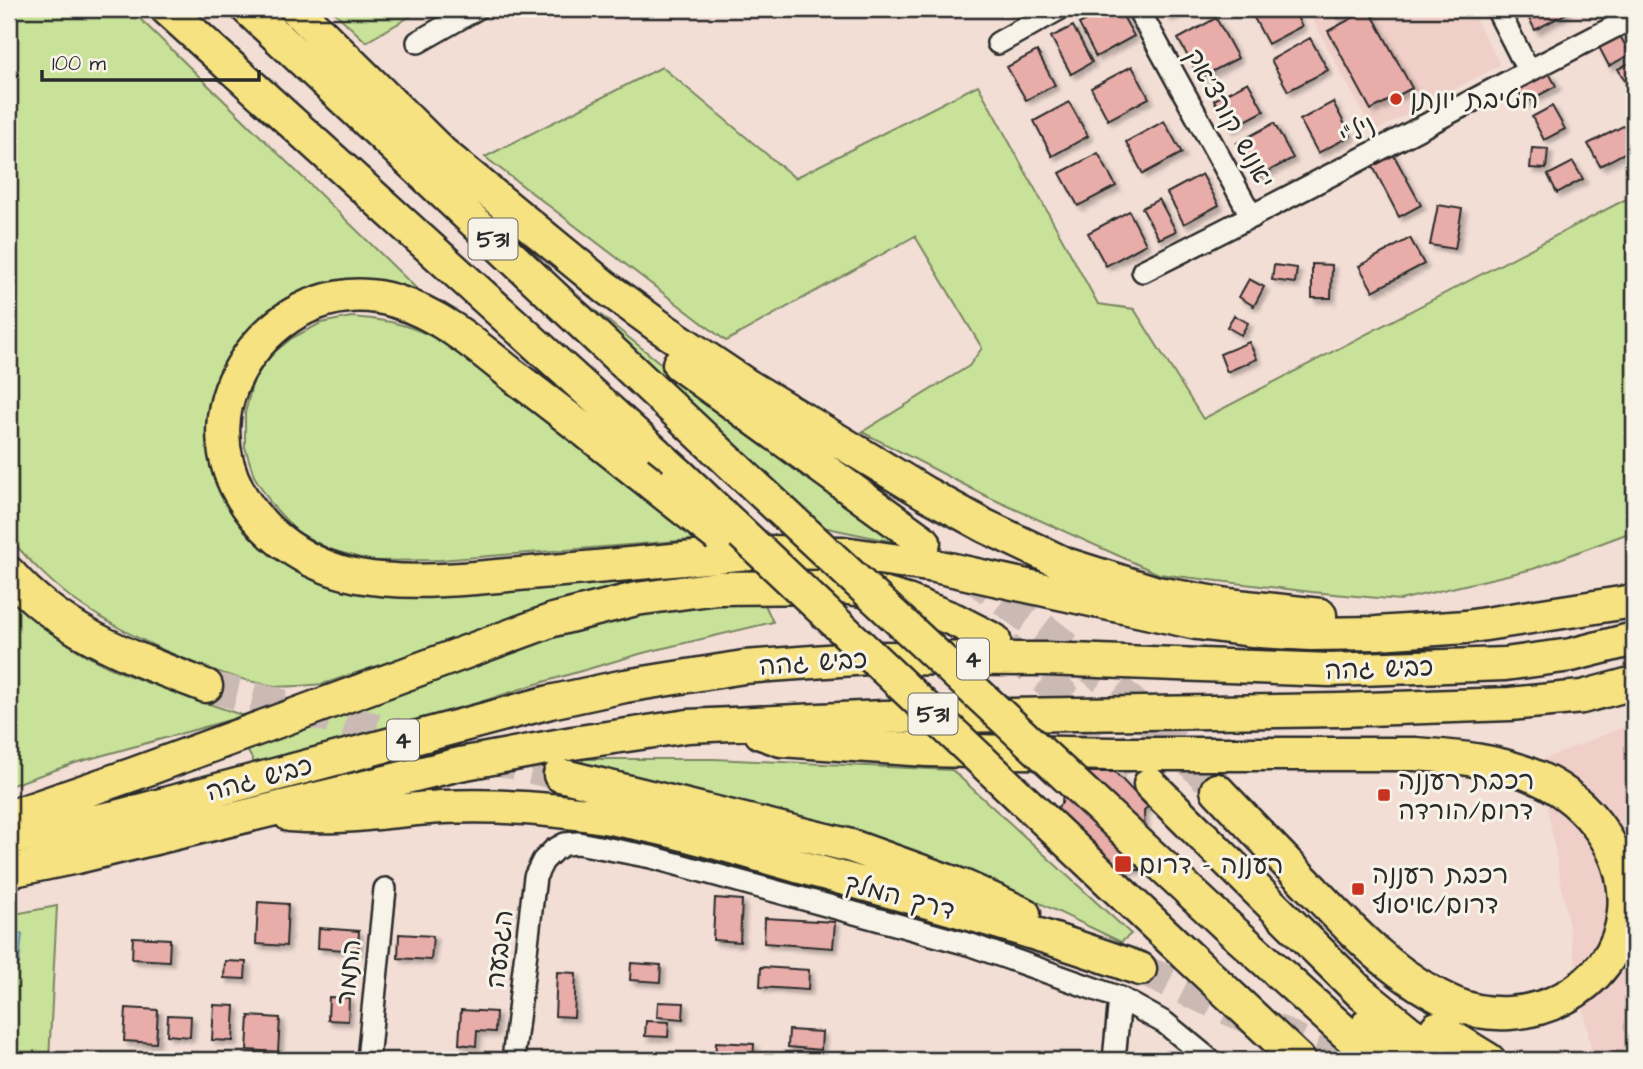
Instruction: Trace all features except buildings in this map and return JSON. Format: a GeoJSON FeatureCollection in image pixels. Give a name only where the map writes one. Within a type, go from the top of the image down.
{"type":"FeatureCollection","features":[{"type":"Feature","properties":{"kind":"highway","name":"531"},"geometry":{"type":"LineString","coordinates":[[167,9],[679,474],[1299,1060]]}},
{"type":"Feature","properties":{"kind":"highway","name":"531"},"geometry":{"type":"LineString","coordinates":[[248,9],[1227,926],[1376,1060]]}},
{"type":"Feature","properties":{"kind":"highway"},"geometry":{"type":"LineString","coordinates":[[296,9],[526,234],[623,319],[733,404],[924,542]]}},
{"type":"Feature","properties":{"kind":"highway"},"geometry":{"type":"LineString","coordinates":[[436,148],[605,288],[698,354],[925,493],[1019,543],[1065,564],[1157,593],[1228,605],[1466,627]]}},
{"type":"Feature","properties":{"kind":"highway"},"geometry":{"type":"LineString","coordinates":[[929,711],[637,472],[460,334],[416,309],[376,296],[359,295],[324,301],[291,314],[274,327],[246,359],[237,376],[226,412],[225,440],[230,474],[249,510],[267,530],[308,559],[356,575],[384,580],[436,581],[718,555],[790,551],[868,555],[935,566],[1148,614],[1232,628],[1311,634],[1466,627],[1634,601]]}},
{"type":"Feature","properties":{"kind":"highway"},"geometry":{"type":"LineString","coordinates":[[9,573],[50,612],[86,636],[124,654],[206,685]]}},
{"type":"Feature","properties":{"kind":"highway"},"geometry":{"type":"LineString","coordinates":[[9,817],[134,774],[553,620],[646,597],[717,588],[841,587],[876,592],[907,601],[955,620],[994,640]]}},
{"type":"Feature","properties":{"kind":"highway","name":"כביש גהה"},"geometry":{"type":"LineString","coordinates":[[9,838],[116,817],[550,702],[636,684],[744,667],[868,658],[1046,660],[1330,670],[1505,664],[1571,655],[1634,639]]}},
{"type":"Feature","properties":{"kind":"highway","name":"כביש גהה"},"geometry":{"type":"LineString","coordinates":[[9,871],[460,764],[676,727],[940,715],[1326,710],[1510,704],[1582,696],[1634,683]]}},
{"type":"Feature","properties":{"kind":"highway"},"geometry":{"type":"LineString","coordinates":[[732,723],[781,740],[927,750],[1110,754],[1414,754],[1500,765],[1537,777],[1553,785],[1583,809],[1611,846],[1623,880],[1624,912],[1614,947],[1591,979],[1559,1001],[1521,1013],[1480,1012],[1429,992],[1376,952],[1212,784],[1339,940],[1366,969],[1431,1024],[1489,1060]]}},
{"type":"Feature","properties":{"kind":"highway"},"geometry":{"type":"LineString","coordinates":[[261,812],[320,818],[477,806],[563,811],[613,819],[725,845],[1045,937],[1138,968],[977,892],[896,861],[851,846],[755,821],[561,775]]}},
{"type":"Feature","properties":{"kind":"highway"},"geometry":{"type":"LineString","coordinates":[[1150,784],[1361,993],[1409,1032],[1453,1060]]}},
{"type":"Feature","properties":{"kind":"highway"},"geometry":{"type":"LineString","coordinates":[[1182,817],[1284,935],[1408,1060]]}},
{"type":"Feature","properties":{"kind":"street"},"geometry":{"type":"LineString","coordinates":[[418,42],[476,9]]}},
{"type":"Feature","properties":{"kind":"street"},"geometry":{"type":"LineString","coordinates":[[998,43],[1059,9]]}},
{"type":"Feature","properties":{"kind":"street","name":"יאנוש קורצ'אק"},"geometry":{"type":"LineString","coordinates":[[1138,9],[1252,217]]}},
{"type":"Feature","properties":{"kind":"street"},"geometry":{"type":"LineString","coordinates":[[1497,9],[1528,70]]}},
{"type":"Feature","properties":{"kind":"street","name":"ניל\"י"},"geometry":{"type":"LineString","coordinates":[[1143,271],[1252,217],[1528,70],[1634,17]]}},
{"type":"Feature","properties":{"kind":"street","name":"דרך המלך"},"geometry":{"type":"LineString","coordinates":[[554,850],[565,844],[578,844],[652,857],[971,945],[1120,998],[1165,1023],[1210,1060]]}},
{"type":"Feature","properties":{"kind":"street","name":"הגבעה"},"geometry":{"type":"LineString","coordinates":[[513,1060],[535,877],[543,861],[554,850]]}},
{"type":"Feature","properties":{"kind":"street","name":"התמר"},"geometry":{"type":"LineString","coordinates":[[368,1060],[384,889]]}},
{"type":"Feature","properties":{"kind":"street"},"geometry":{"type":"LineString","coordinates":[[1114,1060],[1120,998]]}},
{"type":"Feature","properties":{"kind":"shaded area","name":"חטיבת יונתן"},"geometry":{"type":"Polygon","coordinates":[[[1307,9],[1470,9],[1500,65],[1373,132],[1307,9]]]}},
{"type":"Feature","properties":{"kind":"shaded area"},"geometry":{"type":"Polygon","coordinates":[[[1634,723],[1634,1060],[1593,1060],[1539,761],[1634,723]]]}},
{"type":"Feature","properties":{"kind":"green space"},"geometry":{"type":"Polygon","coordinates":[[[9,9],[130,9],[419,291],[369,284],[292,300],[259,321],[237,345],[225,370],[213,435],[323,578],[356,592],[441,595],[608,568],[618,585],[323,684],[287,687],[228,675],[150,644],[83,606],[44,574],[9,537],[9,9]]]}},
{"type":"Feature","properties":{"kind":"green space"},"geometry":{"type":"Polygon","coordinates":[[[331,9],[406,9],[411,16],[366,42],[331,9]]]}},
{"type":"Feature","properties":{"kind":"green space"},"geometry":{"type":"Polygon","coordinates":[[[662,67],[795,178],[978,85],[1098,304],[1134,309],[1203,419],[1634,195],[1634,531],[1533,569],[1400,600],[1159,574],[986,496],[862,432],[969,366],[982,348],[915,236],[726,341],[485,157],[662,67]]]}},
{"type":"Feature","properties":{"kind":"green space"},"geometry":{"type":"Polygon","coordinates":[[[560,282],[722,413],[918,547],[813,525],[560,282]]]}},
{"type":"Feature","properties":{"kind":"green space"},"geometry":{"type":"Polygon","coordinates":[[[351,317],[388,322],[420,331],[464,355],[703,539],[440,560],[371,561],[329,549],[297,532],[272,505],[254,476],[245,447],[245,413],[252,385],[267,358],[292,338],[321,323],[351,317]]]}},
{"type":"Feature","properties":{"kind":"green space"},"geometry":{"type":"Polygon","coordinates":[[[760,594],[773,622],[643,653],[419,722],[256,766],[245,746],[594,622],[760,594]]]}},
{"type":"Feature","properties":{"kind":"green space"},"geometry":{"type":"Polygon","coordinates":[[[9,596],[31,617],[98,662],[244,716],[75,763],[9,786],[9,596]]]}},
{"type":"Feature","properties":{"kind":"green space"},"geometry":{"type":"Polygon","coordinates":[[[583,759],[714,759],[952,770],[1131,934],[1121,942],[996,882],[837,827],[582,769],[583,759]]]}},
{"type":"Feature","properties":{"kind":"green space"},"geometry":{"type":"Polygon","coordinates":[[[57,906],[49,1060],[9,1057],[9,915],[57,906]]]}},
{"type":"Feature","properties":{"kind":"water"},"geometry":{"type":"Polygon","coordinates":[[[12,933],[22,934],[19,964],[10,964],[12,933]]]}},
{"type":"Feature","properties":{"kind":"tunnel"},"geometry":{"type":"LineString","coordinates":[[965,571],[1112,685],[1208,779]]}},
{"type":"Feature","properties":{"kind":"tunnel"},"geometry":{"type":"LineString","coordinates":[[1006,648],[1060,692],[1150,784]]}},
{"type":"Feature","properties":{"kind":"tunnel"},"geometry":{"type":"LineString","coordinates":[[206,686],[560,775]]}},
{"type":"Feature","properties":{"kind":"tunnel"},"geometry":{"type":"LineString","coordinates":[[1140,969],[1341,1060]]}},
{"type":"Feature","properties":{"kind":"place","name":"חטיבת יונתן"},"geometry":{"type":"Point","coordinates":[1396,99]}},
{"type":"Feature","properties":{"kind":"place","name":"רכבת רעננה דרום/הורדה"},"geometry":{"type":"Point","coordinates":[1384,795]}},
{"type":"Feature","properties":{"kind":"place","name":"רעננה – דרום"},"geometry":{"type":"Point","coordinates":[1123,864]}},
{"type":"Feature","properties":{"kind":"place","name":"רכבת רעננה דרום/איסוף"},"geometry":{"type":"Point","coordinates":[1358,889]}}]}
